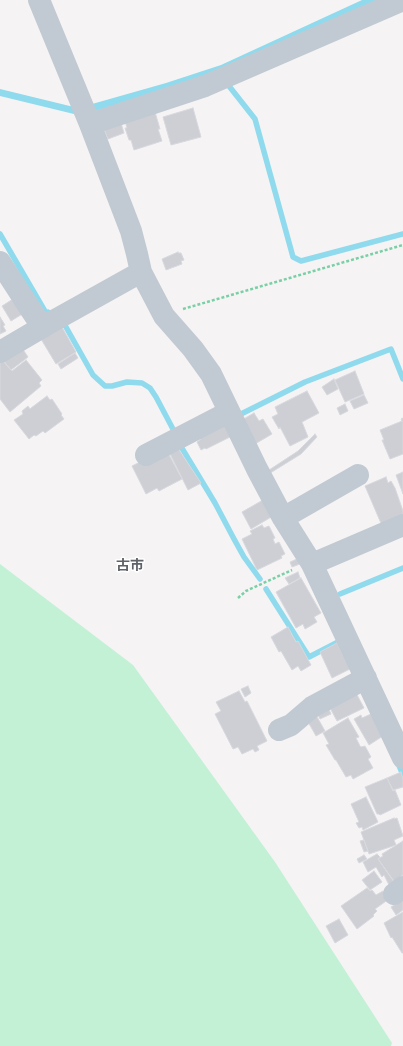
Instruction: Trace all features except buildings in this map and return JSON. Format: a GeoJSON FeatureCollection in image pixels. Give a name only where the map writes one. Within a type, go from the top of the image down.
{"type":"FeatureCollection","features":[{"type":"Feature","properties":{"kind":"street"},"geometry":{"type":"LineString","coordinates":[[39,0],[90,124],[130,231],[141,272],[164,316],[193,349],[211,374],[283,518],[311,563],[403,758]]}},
{"type":"Feature","properties":{"kind":"street"},"geometry":{"type":"LineString","coordinates":[[90,124],[205,86],[403,0]]}},
{"type":"Feature","properties":{"kind":"street"},"geometry":{"type":"LineString","coordinates":[[0,262],[37,319],[46,325]]}},
{"type":"Feature","properties":{"kind":"street"},"geometry":{"type":"LineString","coordinates":[[0,352],[141,272]]}},
{"type":"Feature","properties":{"kind":"street"},"geometry":{"type":"LineString","coordinates":[[146,455],[229,412]]}},
{"type":"Feature","properties":{"kind":"street"},"geometry":{"type":"LineString","coordinates":[[283,518],[358,475]]}},
{"type":"Feature","properties":{"kind":"street"},"geometry":{"type":"LineString","coordinates":[[311,563],[403,525]]}},
{"type":"Feature","properties":{"kind":"street"},"geometry":{"type":"LineString","coordinates":[[279,730],[291,725],[312,707],[366,678]]}},
{"type":"Feature","properties":{"kind":"path"},"geometry":{"type":"LineString","coordinates":[[164,316],[188,307],[403,245]]}},
{"type":"Feature","properties":{"kind":"path"},"geometry":{"type":"LineString","coordinates":[[238,598],[253,588],[311,563]]}},
{"type":"Feature","properties":{"kind":"green space"},"geometry":{"type":"Polygon","coordinates":[[[0,564],[133,665],[275,862],[392,1043],[391,1046],[0,1046],[0,564]]]}},
{"type":"Feature","properties":{"kind":"water"},"geometry":{"type":"Polygon","coordinates":[[[362,0],[392,0],[196,86],[78,115],[0,96],[0,89],[78,108],[166,83],[221,65],[362,0]]]}},
{"type":"Feature","properties":{"kind":"waterway"},"geometry":{"type":"LineString","coordinates":[[229,86],[255,119],[293,257],[301,261],[403,234]]}},
{"type":"Feature","properties":{"kind":"waterway"},"geometry":{"type":"LineString","coordinates":[[0,234],[46,313],[48,312]]}},
{"type":"Feature","properties":{"kind":"waterway"},"geometry":{"type":"LineString","coordinates":[[62,320],[93,375],[105,386],[112,386],[127,382],[142,383],[150,388],[174,431]]}},
{"type":"Feature","properties":{"kind":"waterway"},"geometry":{"type":"LineString","coordinates":[[237,416],[305,382],[391,349],[403,379]]}},
{"type":"Feature","properties":{"kind":"waterway"},"geometry":{"type":"LineString","coordinates":[[182,443],[180,445],[215,503],[244,557],[260,579]]}},
{"type":"Feature","properties":{"kind":"waterway"},"geometry":{"type":"LineString","coordinates":[[340,594],[403,568]]}},
{"type":"Feature","properties":{"kind":"waterway"},"geometry":{"type":"LineString","coordinates":[[266,589],[309,657],[338,642],[340,647]]}},
{"type":"Feature","properties":{"kind":"waterway"},"geometry":{"type":"LineString","coordinates":[[397,761],[403,775]]}},
{"type":"Feature","properties":{"kind":"district","name":"古市"},"geometry":{"type":"Point","coordinates":[130,566]}}]}
